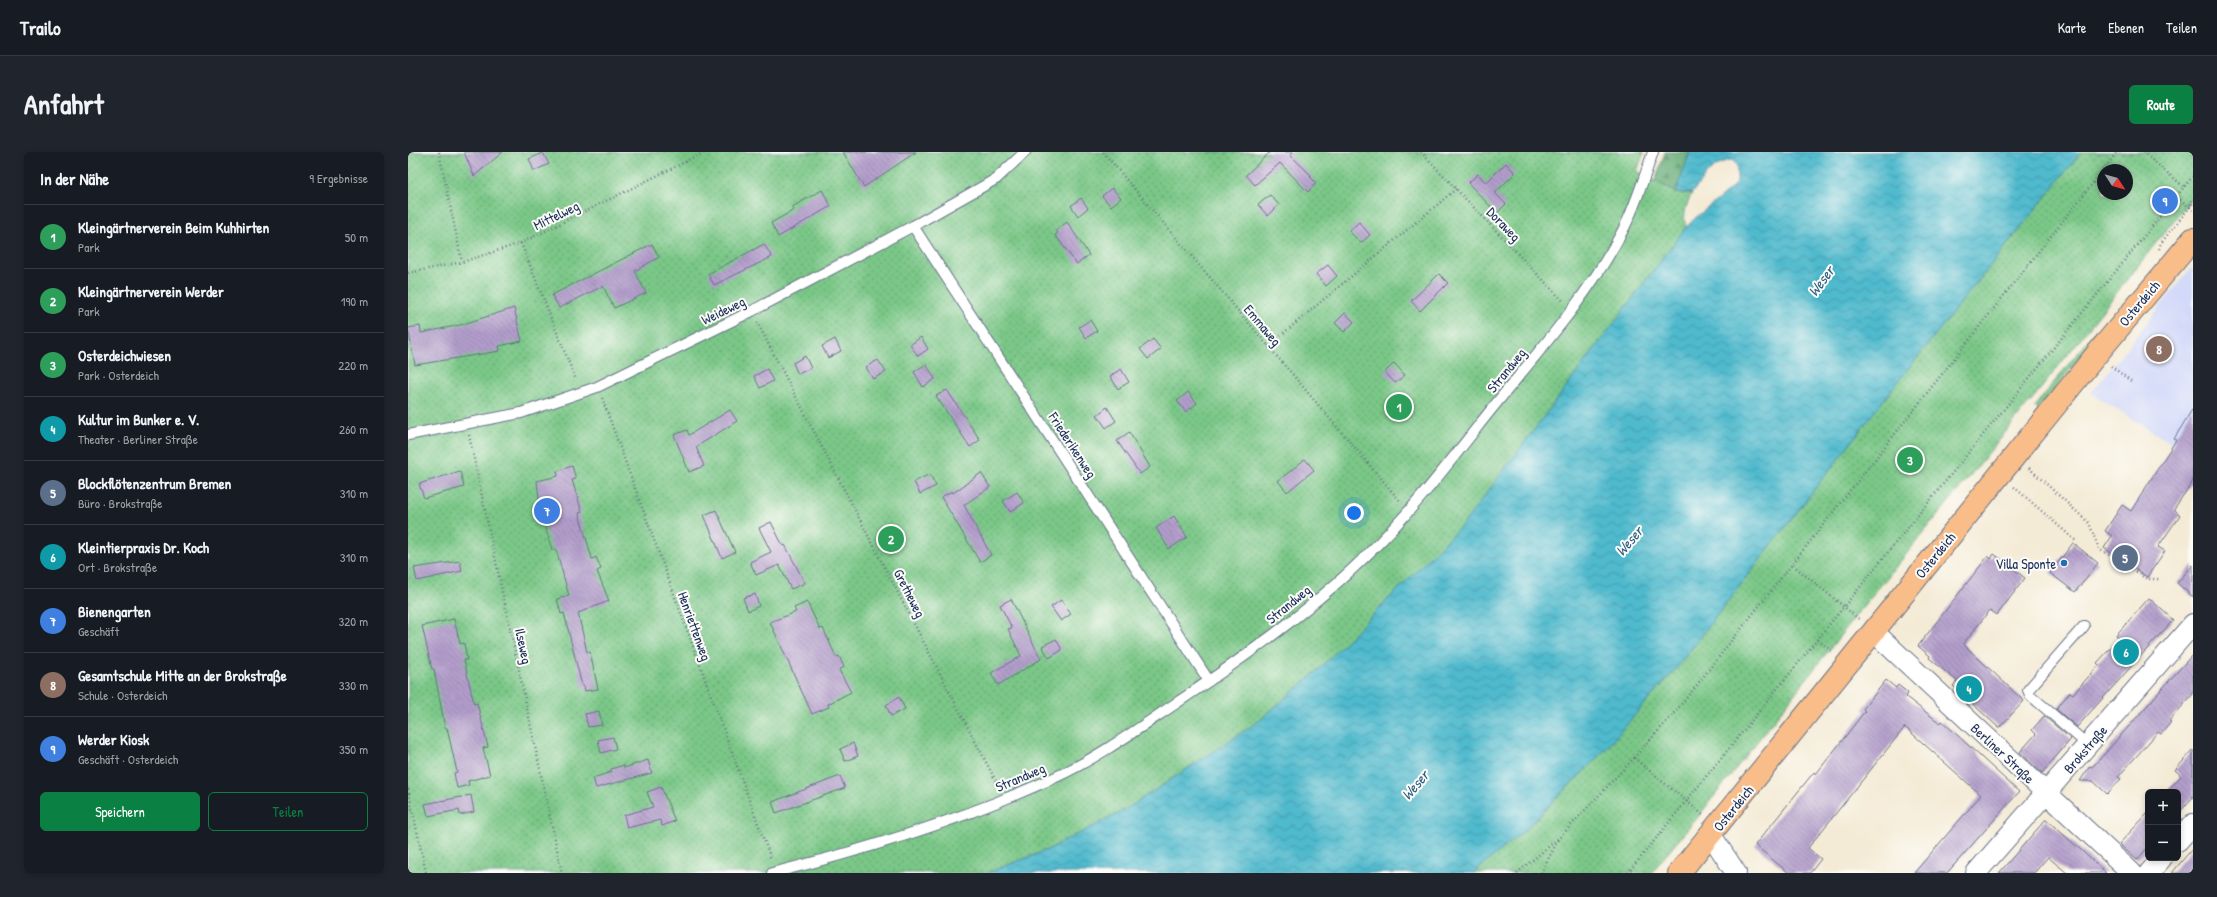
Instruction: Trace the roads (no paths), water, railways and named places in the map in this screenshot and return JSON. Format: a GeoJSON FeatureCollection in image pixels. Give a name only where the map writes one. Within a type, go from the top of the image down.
{"type":"FeatureCollection","features":[{"type":"Feature","properties":{"kind":"main road","name":"Osterdeich"},"geometry":{"type":"LineString","coordinates":[[1679,873],[1714,831],[1866,625],[2193,239]]}},
{"type":"Feature","properties":{"kind":"street","name":"Brokstraße"},"geometry":{"type":"LineString","coordinates":[[1976,873],[2193,624]]}},
{"type":"Feature","properties":{"kind":"street","name":"Berliner Straße"},"geometry":{"type":"LineString","coordinates":[[1866,625],[2132,873]]}},
{"type":"Feature","properties":{"kind":"street"},"geometry":{"type":"LineString","coordinates":[[2181,838],[2193,824]]}},
{"type":"Feature","properties":{"kind":"street"},"geometry":{"type":"LineString","coordinates":[[1714,831],[1736,873]]}},
{"type":"Feature","properties":{"kind":"street"},"geometry":{"type":"LineString","coordinates":[[2149,873],[2159,861]]}},
{"type":"Feature","properties":{"kind":"lane","name":"Weideweg"},"geometry":{"type":"LineString","coordinates":[[408,435],[521,413],[597,387],[752,311],[913,226],[996,179],[1025,152]]}},
{"type":"Feature","properties":{"kind":"lane","name":"Strandweg"},"geometry":{"type":"LineString","coordinates":[[774,873],[892,839],[1005,798],[1061,774],[1138,729],[1209,681],[1271,636],[1326,591],[1370,552],[1409,511],[1572,310],[1600,269],[1624,228],[1653,152]]}},
{"type":"Feature","properties":{"kind":"lane","name":"Friederikenweg"},"geometry":{"type":"LineString","coordinates":[[913,226],[1209,681]]}},
{"type":"Feature","properties":{"kind":"lane"},"geometry":{"type":"LineString","coordinates":[[2084,626],[2028,690],[2030,695],[2088,745]]}},
{"type":"Feature","properties":{"kind":"water","name":"Weser"},"geometry":{"type":"Polygon","coordinates":[[[1690,152],[2081,152],[1892,389],[1678,666],[1600,755],[1522,832],[1474,873],[987,873],[1047,850],[1125,810],[1259,721],[1317,671],[1465,522],[1686,227],[1737,182],[1737,165],[1732,160],[1726,161],[1714,167],[1692,193],[1676,193],[1690,152]]]}},
{"type":"Feature","properties":{"kind":"place","name":"Werder Kiosk"},"geometry":{"type":"Point","coordinates":[2165,201]}},
{"type":"Feature","properties":{"kind":"place","name":"Gesamtschule Mitte an der Brokstraße"},"geometry":{"type":"Point","coordinates":[2159,349]}},
{"type":"Feature","properties":{"kind":"place","name":"Kleingärtnerverein Beim Kuhhirten"},"geometry":{"type":"Point","coordinates":[1399,407]}},
{"type":"Feature","properties":{"kind":"place","name":"Osterdeichwiesen"},"geometry":{"type":"Point","coordinates":[1910,460]}},
{"type":"Feature","properties":{"kind":"place","name":"Bienengarten"},"geometry":{"type":"Point","coordinates":[547,511]}},
{"type":"Feature","properties":{"kind":"place","name":"Kleingärtnerverein Werder"},"geometry":{"type":"Point","coordinates":[891,539]}},
{"type":"Feature","properties":{"kind":"place","name":"Blockflötenzentrum Bremen"},"geometry":{"type":"Point","coordinates":[2125,558]}},
{"type":"Feature","properties":{"kind":"place","name":"Villa Sponte"},"geometry":{"type":"Point","coordinates":[2064,563]}},
{"type":"Feature","properties":{"kind":"place","name":"Kleintierpraxis Dr. Koch"},"geometry":{"type":"Point","coordinates":[2126,652]}},
{"type":"Feature","properties":{"kind":"place","name":"Kultur im Bunker e. V."},"geometry":{"type":"Point","coordinates":[1969,689]}}]}
